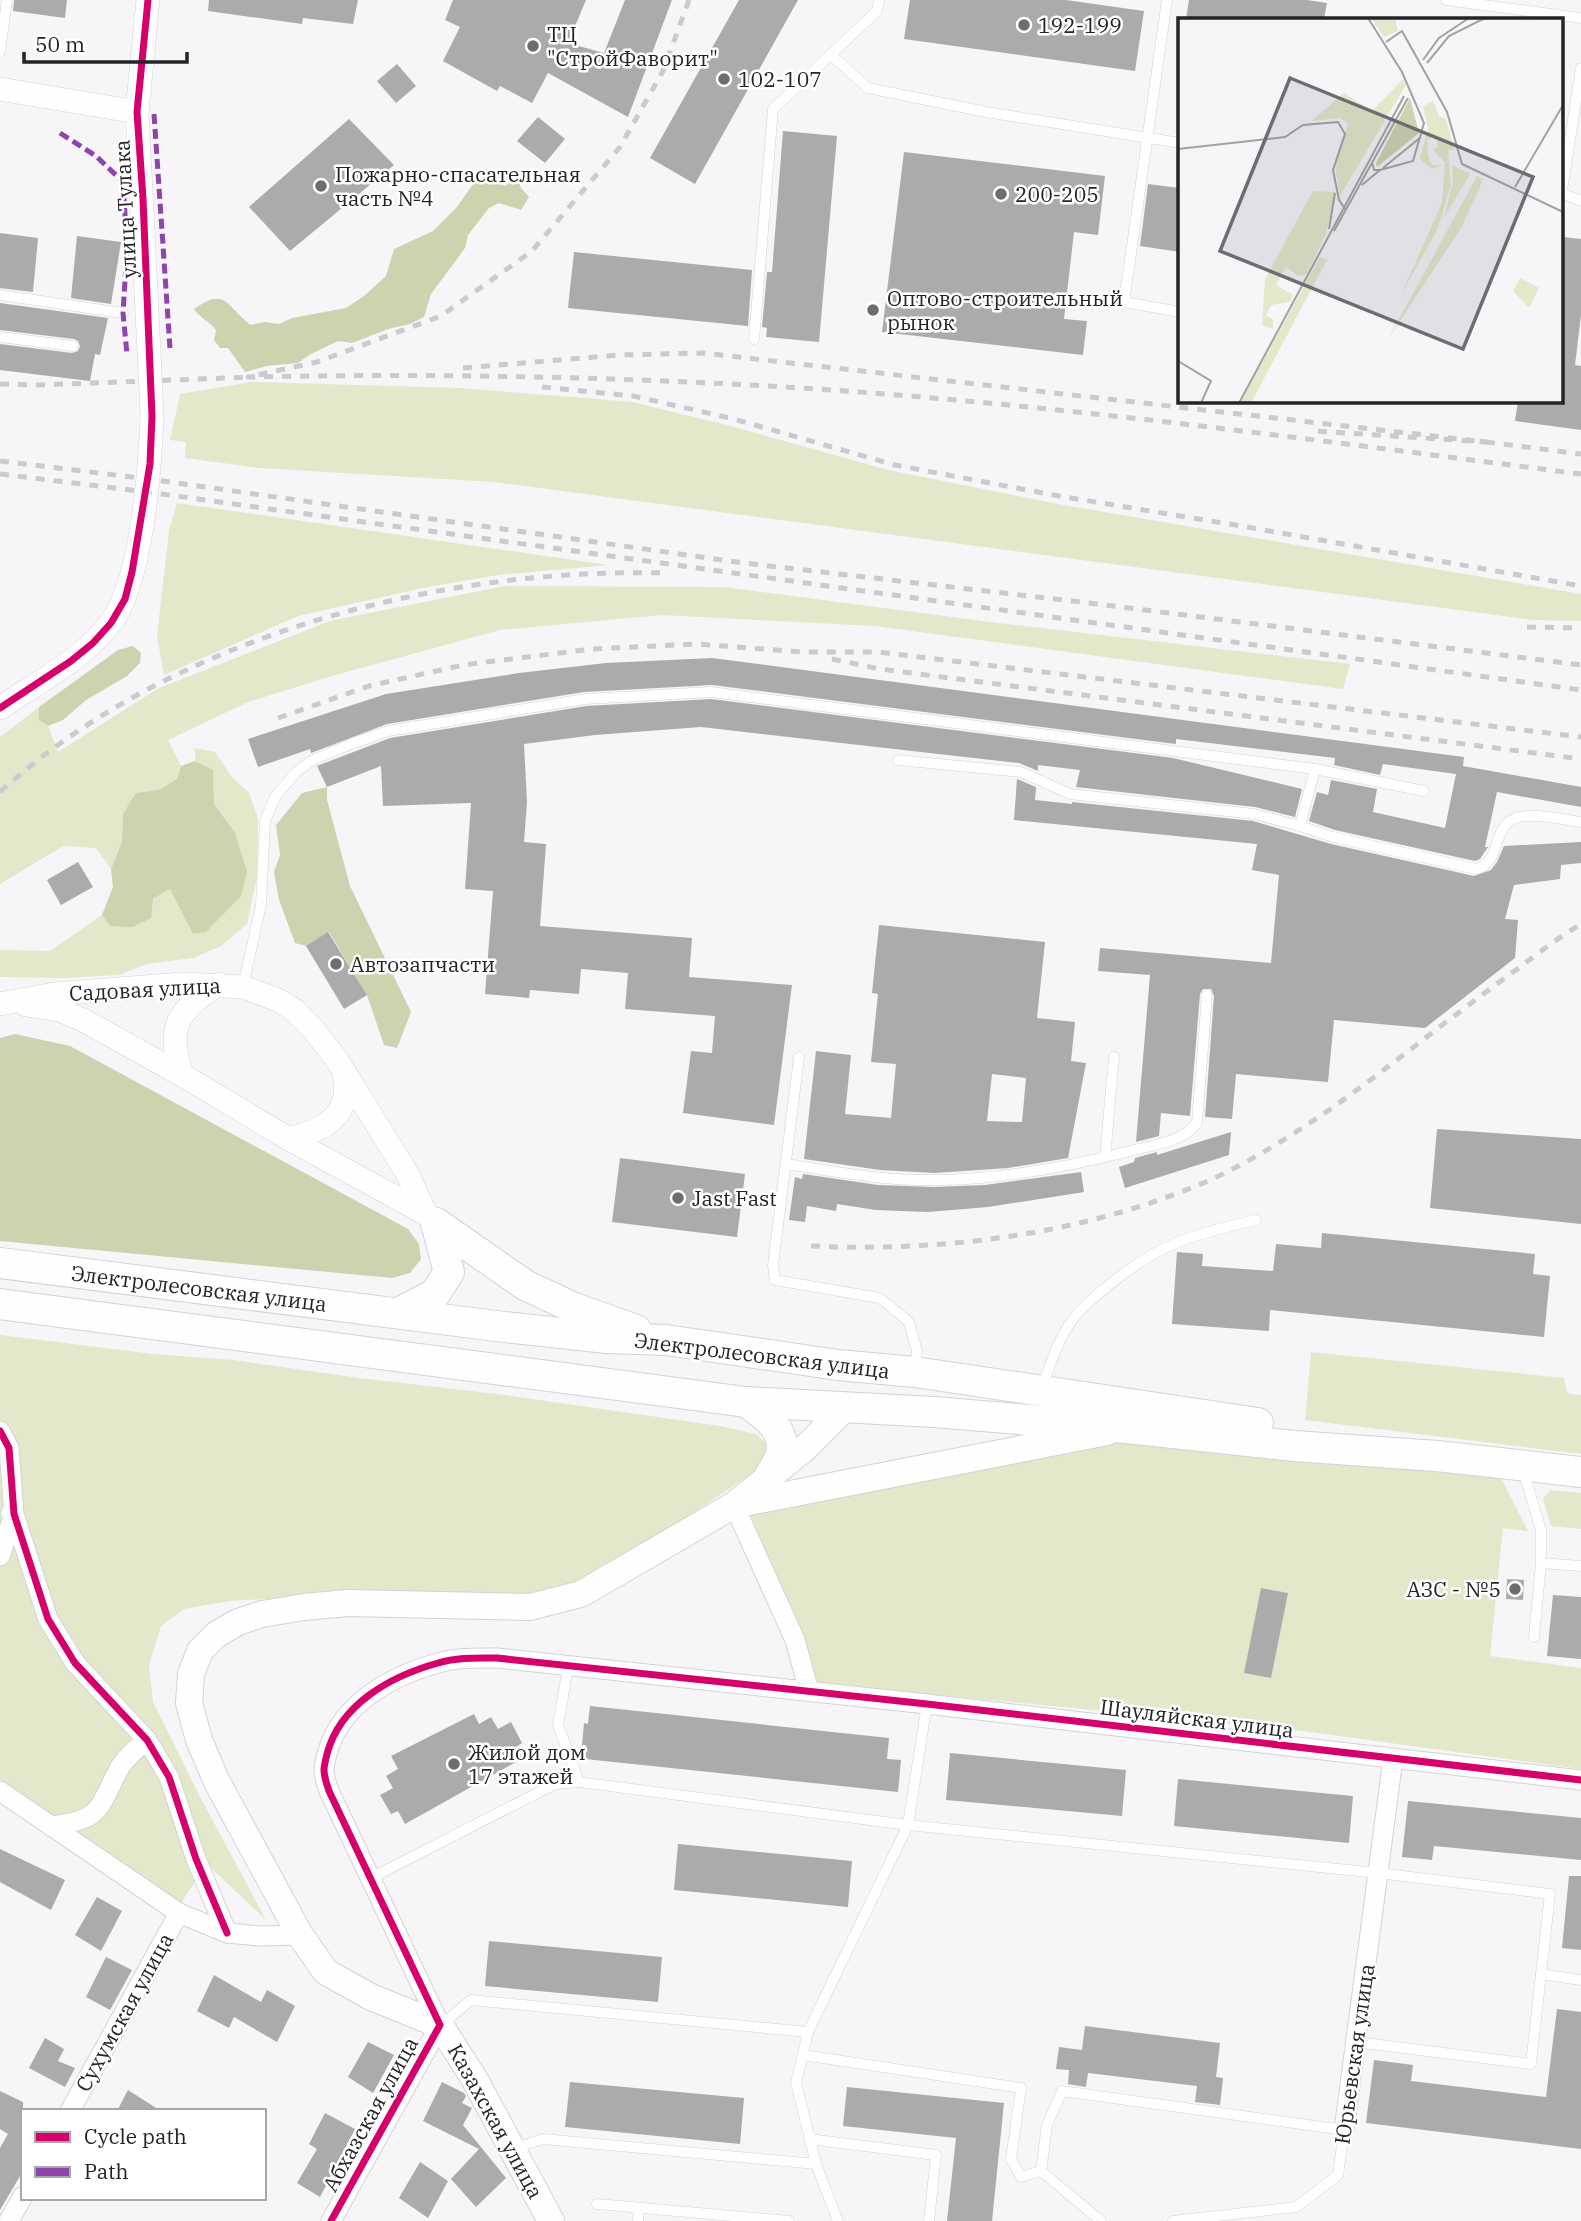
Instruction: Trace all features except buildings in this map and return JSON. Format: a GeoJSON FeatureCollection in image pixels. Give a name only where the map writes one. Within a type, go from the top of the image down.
{"type":"FeatureCollection","features":[{"type":"Feature","properties":{"kind":"main road"},"geometry":{"type":"LineString","coordinates":[[398,1313],[435,1294],[449,1272],[430,1218]]}},
{"type":"Feature","properties":{"kind":"main road"},"geometry":{"type":"LineString","coordinates":[[430,1218],[525,1285],[574,1308],[666,1340]]}},
{"type":"Feature","properties":{"kind":"main road","name":"Электролесовская улица"},"geometry":{"type":"LineString","coordinates":[[0,1263],[607,1338],[666,1340],[853,1367],[915,1372],[1296,1429],[1437,1457]]}},
{"type":"Feature","properties":{"kind":"main road","name":"Электролесовская улица"},"geometry":{"type":"LineString","coordinates":[[0,1304],[746,1402],[926,1411],[1581,1472]]}},
{"type":"Feature","properties":{"kind":"main road"},"geometry":{"type":"LineString","coordinates":[[734,1505],[804,1449],[845,1408],[853,1367]]}},
{"type":"Feature","properties":{"kind":"main road"},"geometry":{"type":"LineString","coordinates":[[746,1402],[770,1419],[780,1437],[781,1454],[768,1479]]}},
{"type":"Feature","properties":{"kind":"main road"},"geometry":{"type":"LineString","coordinates":[[734,1505],[1126,1428]]}},
{"type":"Feature","properties":{"kind":"main road","name":"Казахская улица"},"geometry":{"type":"LineString","coordinates":[[551,2221],[475,2080],[440,2025],[371,1997],[326,1972],[300,1935],[217,1783],[199,1740],[190,1703],[191,1674],[200,1651],[217,1634],[238,1622],[261,1614],[348,1603],[530,1607],[580,1594],[734,1505]]}},
{"type":"Feature","properties":{"kind":"street","name":"улица Тулака"},"geometry":{"type":"LineString","coordinates":[[2,704],[71,661],[93,643],[111,623],[125,599],[147,492],[152,416],[144,199],[137,112],[148,0]]}},
{"type":"Feature","properties":{"kind":"street"},"geometry":{"type":"LineString","coordinates":[[0,89],[137,112]]}},
{"type":"Feature","properties":{"kind":"street"},"geometry":{"type":"LineString","coordinates":[[182,1075],[174,1051],[176,1030],[184,1013],[196,999],[219,984]]}},
{"type":"Feature","properties":{"kind":"street","name":"Садовая улица"},"geometry":{"type":"LineString","coordinates":[[1,1004],[54,994],[140,986],[219,984],[243,987],[278,1000],[294,1010],[313,1029],[344,1073],[408,1175],[430,1218]]}},
{"type":"Feature","properties":{"kind":"street","name":"Садовая улица"},"geometry":{"type":"LineString","coordinates":[[1,1004],[59,1010],[91,1024],[430,1218]]}},
{"type":"Feature","properties":{"kind":"street"},"geometry":{"type":"LineString","coordinates":[[289,1139],[318,1129],[338,1112],[345,1097],[344,1073]]}},
{"type":"Feature","properties":{"kind":"street"},"geometry":{"type":"LineString","coordinates":[[0,1431],[9,1448],[7,1511],[0,1556]]}},
{"type":"Feature","properties":{"kind":"street"},"geometry":{"type":"LineString","coordinates":[[734,1505],[795,1640],[810,1691]]}},
{"type":"Feature","properties":{"kind":"street"},"geometry":{"type":"LineString","coordinates":[[7,1511],[48,1619],[75,1663],[147,1740],[169,1777],[196,1859],[227,1933]]}},
{"type":"Feature","properties":{"kind":"street","name":"Шауляйская улица"},"geometry":{"type":"LineString","coordinates":[[440,2025],[329,1791],[324,1770],[332,1736],[352,1708],[372,1692],[438,1663],[468,1657],[497,1658],[927,1704],[1581,1780]]}},
{"type":"Feature","properties":{"kind":"street"},"geometry":{"type":"LineString","coordinates":[[51,1826],[72,1824],[90,1817],[103,1805],[121,1765],[147,1740]]}},
{"type":"Feature","properties":{"kind":"street","name":"Юрьевская улица"},"geometry":{"type":"LineString","coordinates":[[1344,2130],[1393,1759]]}},
{"type":"Feature","properties":{"kind":"street"},"geometry":{"type":"LineString","coordinates":[[0,1791],[179,1913],[227,1933],[300,1935]]}},
{"type":"Feature","properties":{"kind":"street","name":"Сухумская улица"},"geometry":{"type":"LineString","coordinates":[[71,2109],[179,1913]]}},
{"type":"Feature","properties":{"kind":"street","name":"Абхазская улица"},"geometry":{"type":"LineString","coordinates":[[331,2221],[440,2025]]}},
{"type":"Feature","properties":{"kind":"street"},"geometry":{"type":"LineString","coordinates":[[9,2221],[21,2200]]}},
{"type":"Feature","properties":{"kind":"lane"},"geometry":{"type":"LineString","coordinates":[[0,52],[7,0]]}},
{"type":"Feature","properties":{"kind":"lane"},"geometry":{"type":"LineString","coordinates":[[754,339],[773,109],[877,11],[878,0]]}},
{"type":"Feature","properties":{"kind":"lane"},"geometry":{"type":"LineString","coordinates":[[1167,0],[1124,302],[1178,312]]}},
{"type":"Feature","properties":{"kind":"lane"},"geometry":{"type":"LineString","coordinates":[[1446,0],[1581,18]]}},
{"type":"Feature","properties":{"kind":"lane"},"geometry":{"type":"LineString","coordinates":[[831,55],[868,88],[986,112],[1178,144]]}},
{"type":"Feature","properties":{"kind":"lane"},"geometry":{"type":"LineString","coordinates":[[1564,179],[1581,68]]}},
{"type":"Feature","properties":{"kind":"lane"},"geometry":{"type":"LineString","coordinates":[[1564,193],[1581,201]]}},
{"type":"Feature","properties":{"kind":"lane"},"geometry":{"type":"LineString","coordinates":[[0,295],[123,313]]}},
{"type":"Feature","properties":{"kind":"lane"},"geometry":{"type":"LineString","coordinates":[[0,337],[73,346]]}},
{"type":"Feature","properties":{"kind":"lane"},"geometry":{"type":"LineString","coordinates":[[243,987],[261,905],[265,821],[275,797],[296,772],[313,760],[388,731],[585,699],[711,692],[1315,769],[1424,791]]}},
{"type":"Feature","properties":{"kind":"lane"},"geometry":{"type":"LineString","coordinates":[[898,760],[1021,772],[1070,794],[1254,814],[1333,837],[1476,869],[1484,867],[1490,861],[1500,830],[1513,820],[1525,816],[1581,822]]}},
{"type":"Feature","properties":{"kind":"lane"},"geometry":{"type":"LineString","coordinates":[[1300,826],[1315,769]]}},
{"type":"Feature","properties":{"kind":"lane"},"geometry":{"type":"LineString","coordinates":[[787,1164],[880,1178],[934,1181],[1020,1174],[1105,1157],[1190,1133],[1197,1123],[1207,995]]}},
{"type":"Feature","properties":{"kind":"lane"},"geometry":{"type":"LineString","coordinates":[[1105,1157],[1114,1057]]}},
{"type":"Feature","properties":{"kind":"lane"},"geometry":{"type":"LineString","coordinates":[[799,1058],[773,1265],[775,1280],[880,1298],[909,1322],[917,1351],[915,1372]]}},
{"type":"Feature","properties":{"kind":"lane"},"geometry":{"type":"LineString","coordinates":[[1041,1391],[1059,1342],[1073,1319],[1116,1280],[1156,1251],[1176,1241],[1256,1220]]}},
{"type":"Feature","properties":{"kind":"lane"},"geometry":{"type":"LineString","coordinates":[[1522,1466],[1541,1530],[1541,1563],[1534,1637]]}},
{"type":"Feature","properties":{"kind":"lane"},"geometry":{"type":"LineString","coordinates":[[1541,1563],[1581,1566]]}},
{"type":"Feature","properties":{"kind":"lane"},"geometry":{"type":"LineString","coordinates":[[568,1667],[558,1725],[579,1782]]}},
{"type":"Feature","properties":{"kind":"lane"},"geometry":{"type":"LineString","coordinates":[[838,2221],[816,2164],[796,2083],[808,2032],[908,1825],[927,1704]]}},
{"type":"Feature","properties":{"kind":"lane"},"geometry":{"type":"LineString","coordinates":[[371,1878],[555,1784],[579,1782],[908,1825],[1378,1873],[1550,1894],[1531,2064],[1356,2042]]}},
{"type":"Feature","properties":{"kind":"lane"},"geometry":{"type":"LineString","coordinates":[[1541,1974],[1581,1980]]}},
{"type":"Feature","properties":{"kind":"lane"},"geometry":{"type":"LineString","coordinates":[[440,2025],[471,2000],[808,2032]]}},
{"type":"Feature","properties":{"kind":"lane"},"geometry":{"type":"LineString","coordinates":[[803,2055],[1021,2088],[1011,2159],[1021,2177],[1041,2171]]}},
{"type":"Feature","properties":{"kind":"lane"},"geometry":{"type":"LineString","coordinates":[[1041,2171],[1047,2125],[1062,2091],[1344,2130]]}},
{"type":"Feature","properties":{"kind":"lane","name":"Юрьевская улица"},"geometry":{"type":"LineString","coordinates":[[1173,2221],[1296,2207],[1338,2175],[1344,2130]]}},
{"type":"Feature","properties":{"kind":"lane"},"geometry":{"type":"LineString","coordinates":[[513,2149],[543,2139],[816,2164]]}},
{"type":"Feature","properties":{"kind":"lane"},"geometry":{"type":"LineString","coordinates":[[809,2139],[936,2155],[929,2221]]}},
{"type":"Feature","properties":{"kind":"lane"},"geometry":{"type":"LineString","coordinates":[[1041,2171],[1101,2221]]}},
{"type":"Feature","properties":{"kind":"lane"},"geometry":{"type":"LineString","coordinates":[[597,2204],[789,2221]]}},
{"type":"Feature","properties":{"kind":"lane"},"geometry":{"type":"LineString","coordinates":[[638,2221],[639,2207]]}},
{"type":"Feature","properties":{"kind":"green space"},"geometry":{"type":"Polygon","coordinates":[[[516,174],[521,188],[529,197],[521,210],[499,203],[489,208],[468,235],[465,248],[431,294],[424,317],[410,324],[352,343],[338,341],[298,363],[267,366],[245,372],[228,348],[220,348],[214,340],[216,330],[194,309],[205,302],[220,299],[251,325],[264,322],[279,324],[292,318],[346,308],[386,276],[394,249],[433,231],[457,207],[476,180],[488,178],[505,186],[516,174]]]}},
{"type":"Feature","properties":{"kind":"green space"},"geometry":{"type":"Polygon","coordinates":[[[251,382],[461,388],[632,402],[731,426],[888,470],[1058,504],[1581,594],[1581,621],[1533,620],[494,482],[259,468],[185,458],[186,442],[170,440],[180,394],[251,382]]]}},
{"type":"Feature","properties":{"kind":"green space"},"geometry":{"type":"Polygon","coordinates":[[[177,503],[608,565],[499,575],[427,587],[298,616],[164,675],[157,636],[169,530],[177,503]]]}},
{"type":"Feature","properties":{"kind":"green space"},"geometry":{"type":"Polygon","coordinates":[[[504,586],[723,587],[998,623],[1350,664],[1343,689],[875,626],[662,615],[500,630],[248,702],[168,740],[181,766],[177,779],[123,814],[122,842],[111,869],[96,848],[63,846],[0,884],[0,737],[39,707],[39,720],[48,726],[58,752],[159,688],[330,621],[504,586]]]}},
{"type":"Feature","properties":{"kind":"green space"},"geometry":{"type":"Polygon","coordinates":[[[133,646],[141,653],[140,663],[127,676],[86,700],[63,720],[48,726],[39,720],[39,707],[118,650],[133,646]]]}},
{"type":"Feature","properties":{"kind":"green space"},"geometry":{"type":"Polygon","coordinates":[[[195,748],[215,752],[232,777],[249,793],[258,819],[257,877],[247,924],[221,946],[193,958],[146,964],[119,975],[0,977],[0,950],[50,951],[102,915],[110,926],[170,889],[247,871],[235,833],[214,804],[213,770],[195,761],[195,748]]]}},
{"type":"Feature","properties":{"kind":"green space"},"geometry":{"type":"Polygon","coordinates":[[[195,761],[213,770],[214,804],[235,833],[247,871],[241,896],[206,932],[193,934],[170,889],[153,899],[151,918],[133,927],[110,926],[102,915],[113,887],[111,869],[122,842],[123,814],[136,793],[159,790],[177,779],[181,766],[195,761]]]}},
{"type":"Feature","properties":{"kind":"green space"},"geometry":{"type":"Polygon","coordinates":[[[327,787],[327,800],[350,886],[411,1012],[397,1048],[384,1045],[367,995],[329,932],[306,946],[295,943],[279,900],[274,872],[280,855],[276,825],[302,793],[327,787]]]}},
{"type":"Feature","properties":{"kind":"green space"},"geometry":{"type":"Polygon","coordinates":[[[15,1034],[70,1046],[408,1229],[419,1244],[421,1259],[410,1273],[392,1278],[0,1241],[0,1038],[15,1034]]]}},
{"type":"Feature","properties":{"kind":"green space"},"geometry":{"type":"Polygon","coordinates":[[[0,1335],[153,1354],[234,1360],[720,1426],[756,1434],[766,1443],[767,1456],[760,1468],[600,1575],[542,1593],[229,1601],[184,1609],[161,1626],[149,1665],[153,1702],[266,1920],[207,1864],[181,1903],[0,1784],[0,1335]]]}},
{"type":"Feature","properties":{"kind":"green space"},"geometry":{"type":"Polygon","coordinates":[[[1311,1352],[1564,1378],[1567,1393],[1581,1395],[1581,1454],[1305,1420],[1311,1352]]]}},
{"type":"Feature","properties":{"kind":"green space"},"geometry":{"type":"Polygon","coordinates":[[[1111,1441],[1499,1474],[1528,1531],[1503,1528],[1490,1656],[1581,1668],[1581,1769],[1288,1729],[815,1683],[749,1510],[1111,1441]]]}},
{"type":"Feature","properties":{"kind":"green space"},"geometry":{"type":"Polygon","coordinates":[[[1550,1490],[1581,1493],[1581,1529],[1551,1526],[1543,1499],[1550,1490]]]}},
{"type":"Feature","properties":{"kind":"railway"},"geometry":{"type":"LineString","coordinates":[[689,0],[663,71],[620,147],[532,251],[441,316],[317,362],[248,377],[547,377],[846,391],[1122,417],[1581,474]]}},
{"type":"Feature","properties":{"kind":"railway"},"geometry":{"type":"LineString","coordinates":[[463,368],[618,355],[703,353],[1486,442],[1315,431]]}},
{"type":"Feature","properties":{"kind":"railway"},"geometry":{"type":"LineString","coordinates":[[0,384],[255,377]]}},
{"type":"Feature","properties":{"kind":"railway"},"geometry":{"type":"LineString","coordinates":[[542,387],[633,396],[734,419],[895,465],[1581,586]]}},
{"type":"Feature","properties":{"kind":"railway"},"geometry":{"type":"LineString","coordinates":[[1486,442],[1581,454]]}},
{"type":"Feature","properties":{"kind":"railway"},"geometry":{"type":"LineString","coordinates":[[0,461],[148,479],[744,563],[1581,665]]}},
{"type":"Feature","properties":{"kind":"railway"},"geometry":{"type":"LineString","coordinates":[[0,474],[1581,690]]}},
{"type":"Feature","properties":{"kind":"railway"},"geometry":{"type":"LineString","coordinates":[[0,792],[68,738],[144,691],[226,653],[312,622],[401,599],[490,583],[579,574],[666,573]]}},
{"type":"Feature","properties":{"kind":"railway"},"geometry":{"type":"LineString","coordinates":[[1527,627],[1581,628]]}},
{"type":"Feature","properties":{"kind":"railway"},"geometry":{"type":"LineString","coordinates":[[278,718],[369,686],[463,665],[592,649],[697,644],[802,652],[878,652],[1581,737]]}},
{"type":"Feature","properties":{"kind":"railway"},"geometry":{"type":"LineString","coordinates":[[832,659],[880,669],[1581,759]]}},
{"type":"Feature","properties":{"kind":"railway"},"geometry":{"type":"LineString","coordinates":[[811,1246],[911,1246],[1010,1236],[1107,1216],[1201,1184],[1251,1159],[1329,1110],[1581,924]]}},
{"type":"Feature","properties":{"kind":"marked path"},"geometry":{"type":"LineString","coordinates":[[154,114],[170,348]]}},
{"type":"Feature","properties":{"kind":"marked path"},"geometry":{"type":"LineString","coordinates":[[60,133],[96,156],[123,182],[127,247],[123,313],[127,354]]}},
{"type":"Feature","properties":{"kind":"cycle path"},"geometry":{"type":"LineString","coordinates":[[0,708],[71,661],[93,643],[111,623],[125,599],[132,572],[150,464],[152,416],[137,112],[148,0]]}},
{"type":"Feature","properties":{"kind":"cycle path"},"geometry":{"type":"LineString","coordinates":[[0,1431],[9,1448],[14,1514],[48,1619],[75,1663],[147,1740],[169,1777],[196,1859],[227,1933]]}},
{"type":"Feature","properties":{"kind":"cycle path"},"geometry":{"type":"LineString","coordinates":[[331,2221],[440,2025],[329,1791],[324,1766],[334,1736],[355,1707],[386,1684],[420,1669],[453,1660],[497,1658],[927,1704],[1581,1780]]}},
{"type":"Feature","properties":{"kind":"place","name":"192-199"},"geometry":{"type":"Point","coordinates":[1024,25]}},
{"type":"Feature","properties":{"kind":"place","name":"ТЦ \"СтройФаворит\""},"geometry":{"type":"Point","coordinates":[533,46]}},
{"type":"Feature","properties":{"kind":"place","name":"102-107"},"geometry":{"type":"Point","coordinates":[724,79]}},
{"type":"Feature","properties":{"kind":"place","name":"Пожарно-спасательная часть №4"},"geometry":{"type":"Point","coordinates":[321,186]}},
{"type":"Feature","properties":{"kind":"place","name":"200-205"},"geometry":{"type":"Point","coordinates":[1001,194]}},
{"type":"Feature","properties":{"kind":"place","name":"Оптово-строительный рынок"},"geometry":{"type":"Point","coordinates":[873,310]}},
{"type":"Feature","properties":{"kind":"place","name":"Автозапчасти"},"geometry":{"type":"Point","coordinates":[336,964]}},
{"type":"Feature","properties":{"kind":"place","name":"Jast Fast"},"geometry":{"type":"Point","coordinates":[678,1198]}},
{"type":"Feature","properties":{"kind":"place","name":"АЗС - №5"},"geometry":{"type":"Point","coordinates":[1515,1589]}},
{"type":"Feature","properties":{"kind":"place","name":"Жилой дом 17 этажей"},"geometry":{"type":"Point","coordinates":[454,1764]}}]}
